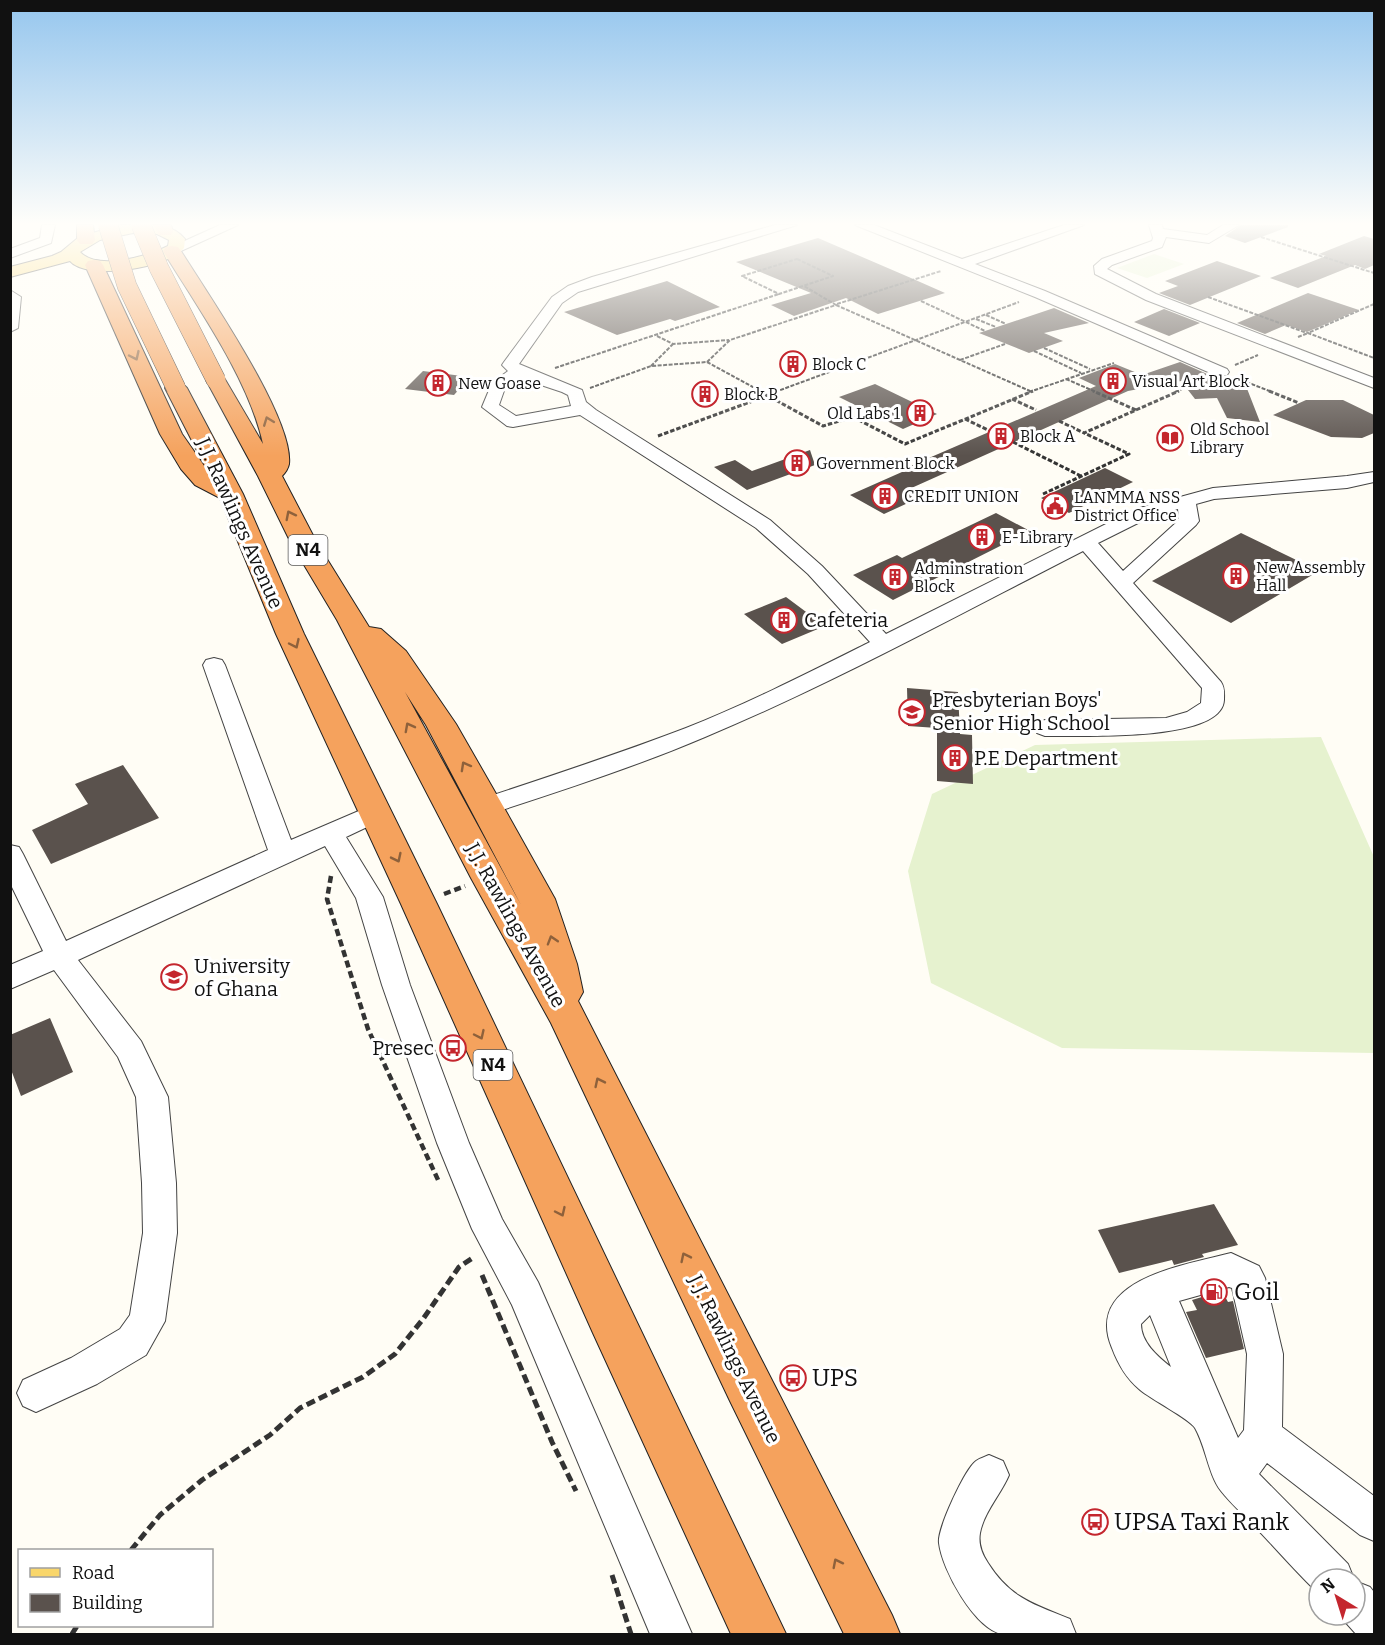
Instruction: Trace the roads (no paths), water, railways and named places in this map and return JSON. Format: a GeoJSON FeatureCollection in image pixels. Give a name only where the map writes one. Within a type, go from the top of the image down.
{"type":"FeatureCollection","features":[{"type":"Feature","properties":{"kind":"highway"},"geometry":{"type":"LineString","coordinates":[[104,302],[171,434],[193,469],[203,480],[231,494]]}},
{"type":"Feature","properties":{"kind":"highway","name":"J.J. Rawlings Avenue"},"geometry":{"type":"LineString","coordinates":[[136,302],[176,388],[231,494],[290,633],[419,904],[609,1317],[759,1635]]}},
{"type":"Feature","properties":{"kind":"highway","name":"J.J. Rawlings Avenue"},"geometry":{"type":"LineString","coordinates":[[176,302],[304,543],[351,620],[488,878],[568,1017],[873,1624]]}},
{"type":"Feature","properties":{"kind":"highway"},"geometry":{"type":"LineString","coordinates":[[205,302],[267,417],[277,453],[277,466],[270,476]]}},
{"type":"Feature","properties":{"kind":"highway"},"geometry":{"type":"LineString","coordinates":[[351,620],[396,657],[441,724],[487,806],[537,899],[559,964],[568,1017]]}},
{"type":"Feature","properties":{"kind":"street"},"geometry":{"type":"LineString","coordinates":[[10,328],[13,302]]}},
{"type":"Feature","properties":{"kind":"street"},"geometry":{"type":"LineString","coordinates":[[556,302],[510,365],[525,374],[564,385],[576,393],[578,404],[583,409],[763,524],[815,570],[883,644]]}},
{"type":"Feature","properties":{"kind":"street"},"geometry":{"type":"LineString","coordinates":[[1058,302],[1221,372]]}},
{"type":"Feature","properties":{"kind":"street"},"geometry":{"type":"LineString","coordinates":[[1163,302],[1374,383]]}},
{"type":"Feature","properties":{"kind":"street"},"geometry":{"type":"LineString","coordinates":[[525,374],[498,386],[490,407],[513,422],[583,409]]}},
{"type":"Feature","properties":{"kind":"street"},"geometry":{"type":"LineString","coordinates":[[487,806],[594,771],[697,732],[816,678],[1143,513],[1213,494],[1347,482],[1374,477]]}},
{"type":"Feature","properties":{"kind":"street"},"geometry":{"type":"LineString","coordinates":[[1122,583],[1190,521],[1186,502]]}},
{"type":"Feature","properties":{"kind":"street"},"geometry":{"type":"LineString","coordinates":[[1045,728],[1166,725],[1195,718],[1212,706],[1213,687],[1085,541]]}},
{"type":"Feature","properties":{"kind":"street"},"geometry":{"type":"LineString","coordinates":[[214,665],[283,855]]}},
{"type":"Feature","properties":{"kind":"street"},"geometry":{"type":"LineString","coordinates":[[10,978],[283,855],[336,843],[375,813]]}},
{"type":"Feature","properties":{"kind":"street"},"geometry":{"type":"LineString","coordinates":[[336,843],[369,897],[396,985],[453,1143],[489,1229],[525,1294],[671,1635]]}},
{"type":"Feature","properties":{"kind":"street"},"geometry":{"type":"LineString","coordinates":[[10,854],[59,956],[130,1050],[152,1097],[159,1183],[160,1233],[147,1321],[133,1342],[84,1371],[36,1393]]}},
{"type":"Feature","properties":{"kind":"street"},"geometry":{"type":"LineString","coordinates":[[1207,1412],[1146,1374],[1129,1350],[1122,1328],[1125,1316],[1137,1302],[1157,1290],[1231,1270],[1247,1278],[1265,1353],[1263,1436],[1234,1476]]}},
{"type":"Feature","properties":{"kind":"street"},"geometry":{"type":"LineString","coordinates":[[1157,1290],[1234,1476],[1321,1567]]}},
{"type":"Feature","properties":{"kind":"street"},"geometry":{"type":"LineString","coordinates":[[1263,1436],[1374,1521]]}},
{"type":"Feature","properties":{"kind":"street"},"geometry":{"type":"LineString","coordinates":[[989,1475],[970,1504],[958,1541],[968,1569],[996,1606],[1034,1628],[1054,1635]]}},
{"type":"Feature","properties":{"kind":"place","name":"Block C"},"geometry":{"type":"Point","coordinates":[793,364]}},
{"type":"Feature","properties":{"kind":"place","name":"Visual Art Block"},"geometry":{"type":"Point","coordinates":[1113,381]}},
{"type":"Feature","properties":{"kind":"place","name":"New Goase"},"geometry":{"type":"Point","coordinates":[438,383]}},
{"type":"Feature","properties":{"kind":"place","name":"Block B"},"geometry":{"type":"Point","coordinates":[705,394]}},
{"type":"Feature","properties":{"kind":"place","name":"Old Labs 1"},"geometry":{"type":"Point","coordinates":[920,413]}},
{"type":"Feature","properties":{"kind":"place","name":"Block A"},"geometry":{"type":"Point","coordinates":[1001,436]}},
{"type":"Feature","properties":{"kind":"place","name":"Old School Library"},"geometry":{"type":"Point","coordinates":[1170,438]}},
{"type":"Feature","properties":{"kind":"place","name":"Government Block"},"geometry":{"type":"Point","coordinates":[797,463]}},
{"type":"Feature","properties":{"kind":"place","name":"CREDIT UNION"},"geometry":{"type":"Point","coordinates":[885,496]}},
{"type":"Feature","properties":{"kind":"place","name":"LANMMA NSS District Office"},"geometry":{"type":"Point","coordinates":[1055,506]}},
{"type":"Feature","properties":{"kind":"place","name":"E-Library"},"geometry":{"type":"Point","coordinates":[982,537]}},
{"type":"Feature","properties":{"kind":"place","name":"New Assembly Hall"},"geometry":{"type":"Point","coordinates":[1236,576]}},
{"type":"Feature","properties":{"kind":"place","name":"Adminstration Block"},"geometry":{"type":"Point","coordinates":[895,577]}},
{"type":"Feature","properties":{"kind":"place","name":"Cafeteria"},"geometry":{"type":"Point","coordinates":[784,620]}},
{"type":"Feature","properties":{"kind":"place","name":"Presbyterian Boys' Senior High School"},"geometry":{"type":"Point","coordinates":[912,712]}},
{"type":"Feature","properties":{"kind":"place","name":"P.E Department"},"geometry":{"type":"Point","coordinates":[955,758]}},
{"type":"Feature","properties":{"kind":"place","name":"University of Ghana"},"geometry":{"type":"Point","coordinates":[174,977]}},
{"type":"Feature","properties":{"kind":"place","name":"Presec"},"geometry":{"type":"Point","coordinates":[453,1048]}},
{"type":"Feature","properties":{"kind":"place","name":"Goil"},"geometry":{"type":"Point","coordinates":[1214,1292]}},
{"type":"Feature","properties":{"kind":"place","name":"UPS"},"geometry":{"type":"Point","coordinates":[793,1378]}},
{"type":"Feature","properties":{"kind":"place","name":"UPSA Taxi Rank"},"geometry":{"type":"Point","coordinates":[1095,1522]}}]}
